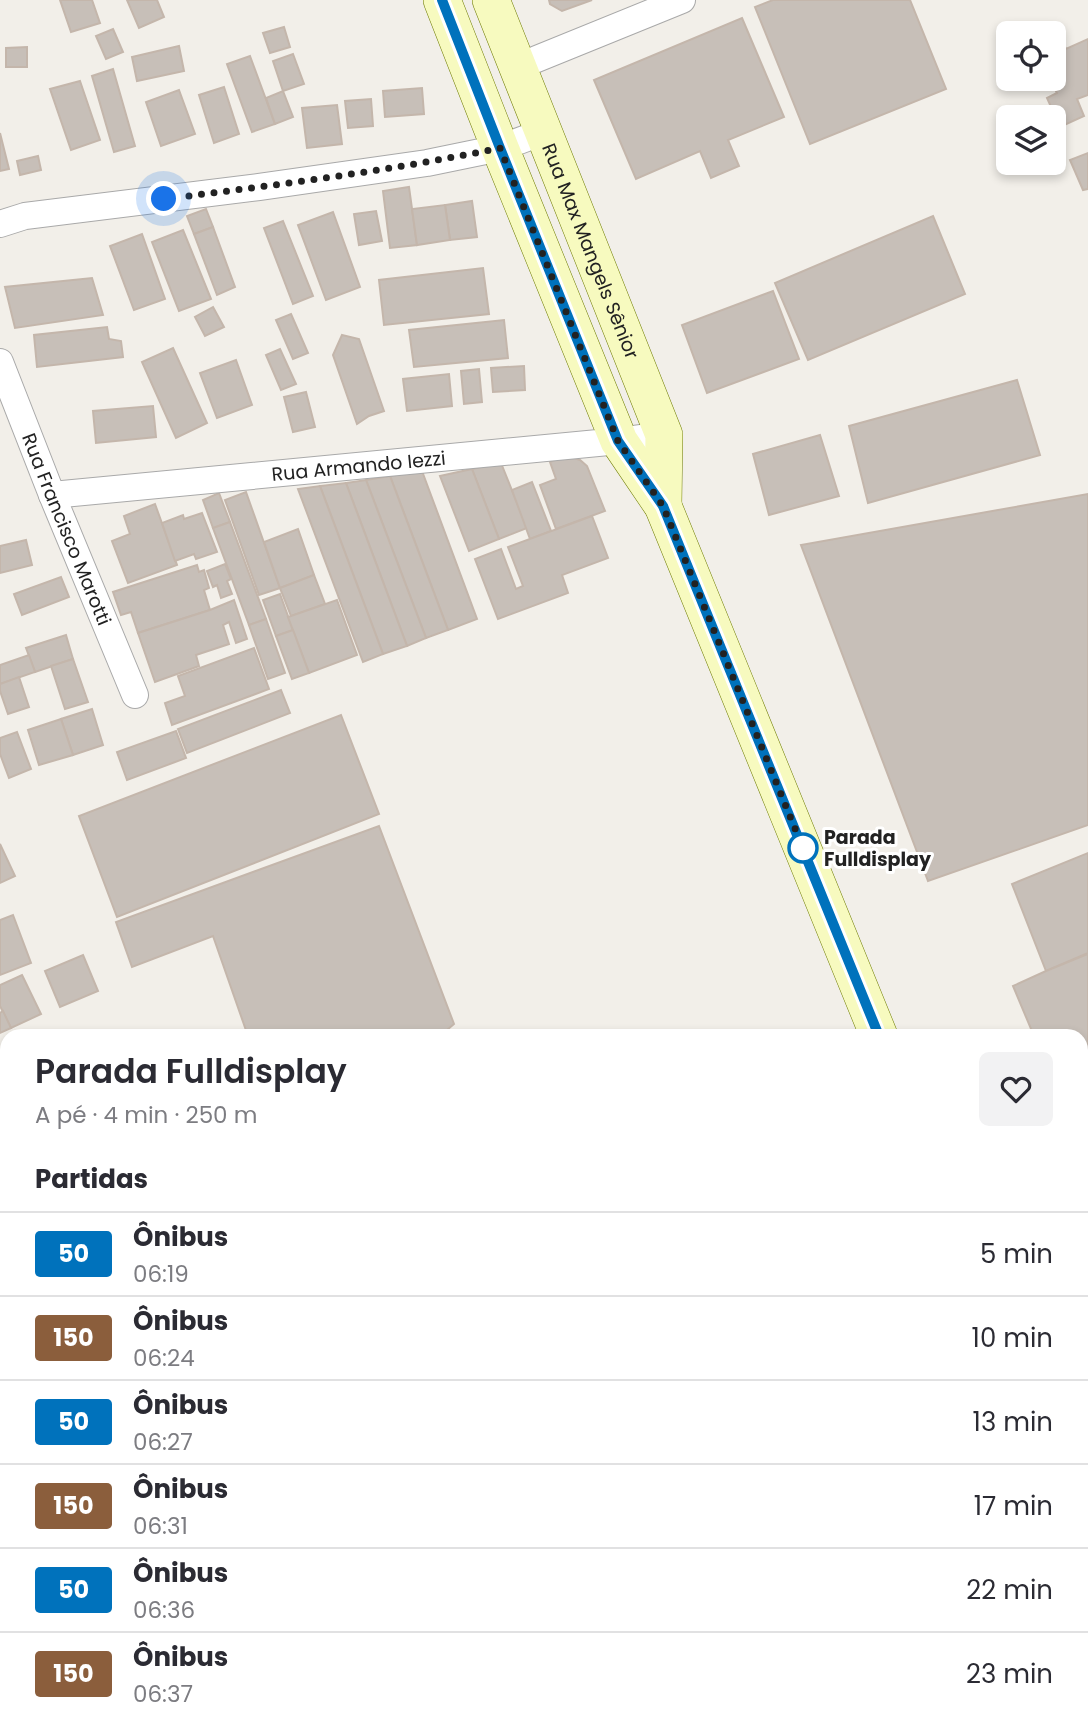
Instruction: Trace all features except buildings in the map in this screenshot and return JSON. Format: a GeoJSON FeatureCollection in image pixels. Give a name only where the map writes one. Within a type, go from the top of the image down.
{"type":"FeatureCollection","features":[{"type":"Feature","properties":{"kind":"street","name":"Rua Max Mangels Sênior"},"geometry":{"type":"LineString","coordinates":[[442,0],[618,441],[663,506],[876,1029]]}},
{"type":"Feature","properties":{"kind":"street","name":"Rua Max Mangels Sênior"},"geometry":{"type":"LineString","coordinates":[[491,0],[664,435],[663,506]]}},
{"type":"Feature","properties":{"kind":"street"},"geometry":{"type":"LineString","coordinates":[[517,67],[682,0]]}},
{"type":"Feature","properties":{"kind":"street"},"geometry":{"type":"LineString","coordinates":[[0,224],[25,216],[285,184],[427,163],[500,148],[543,132]]}},
{"type":"Feature","properties":{"kind":"street","name":"Rua Francisco Marotti"},"geometry":{"type":"LineString","coordinates":[[0,362],[135,695]]}},
{"type":"Feature","properties":{"kind":"street","name":"Rua Armando Iezzi"},"geometry":{"type":"LineString","coordinates":[[52,495],[664,435]]}},
{"type":"Feature","properties":{"kind":"bus line","name":"50"},"geometry":{"type":"LineString","coordinates":[[442,0],[618,441],[663,506],[876,1029]]}},
{"type":"Feature","properties":{"kind":"place","name":"Parada Fulldisplay"},"geometry":{"type":"Point","coordinates":[803,848]}},
{"type":"Feature","properties":{"kind":"route"},"geometry":{"type":"LineString","coordinates":[[164,199],[427,163],[500,148],[618,441],[663,506],[803,848]]}}]}
